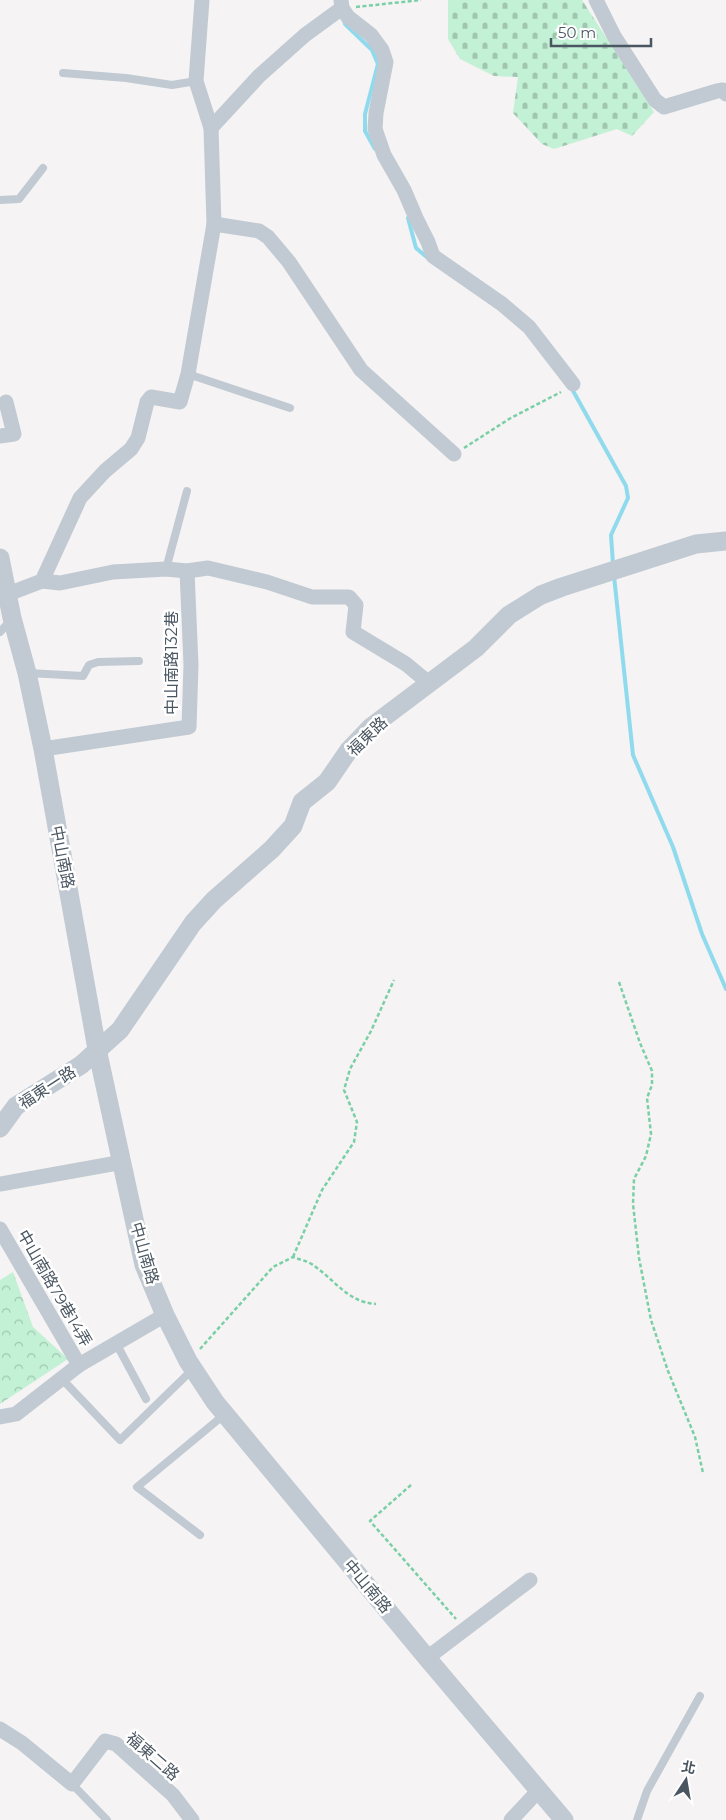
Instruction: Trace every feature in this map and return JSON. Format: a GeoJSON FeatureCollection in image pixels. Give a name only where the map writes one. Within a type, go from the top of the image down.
{"type":"FeatureCollection","features":[{"type":"Feature","properties":{"kind":"street"},"geometry":{"type":"LineString","coordinates":[[42,581],[80,498],[105,471],[131,449],[138,438],[147,402],[151,397],[157,397],[180,402],[188,374],[214,224],[211,128],[196,81],[202,0]]}},
{"type":"Feature","properties":{"kind":"street"},"geometry":{"type":"LineString","coordinates":[[596,0],[620,44],[655,100],[664,107],[717,91],[723,90],[726,94]]}},
{"type":"Feature","properties":{"kind":"street"},"geometry":{"type":"LineString","coordinates":[[211,128],[259,76],[305,34],[342,4],[348,17],[371,35],[382,50],[386,62],[376,113],[375,129],[384,155],[404,190],[433,256],[502,304],[529,327],[573,384]]}},
{"type":"Feature","properties":{"kind":"street"},"geometry":{"type":"LineString","coordinates":[[214,224],[259,231],[268,237],[289,262],[360,370],[454,454]]}},
{"type":"Feature","properties":{"kind":"street"},"geometry":{"type":"LineString","coordinates":[[0,436],[14,434],[6,402]]}},
{"type":"Feature","properties":{"kind":"street","name":"福東路"},"geometry":{"type":"LineString","coordinates":[[97,1049],[120,1030],[193,923],[235,881],[272,850],[293,826],[302,802],[327,782],[349,750],[371,727],[476,648],[509,615],[541,595],[696,544],[726,541]]}},
{"type":"Feature","properties":{"kind":"street","name":"中山南路"},"geometry":{"type":"LineString","coordinates":[[0,558],[8,594],[6,625],[27,673],[43,749],[97,1049],[144,1266],[165,1315],[191,1365],[215,1402],[564,1820]]}},
{"type":"Feature","properties":{"kind":"street"},"geometry":{"type":"LineString","coordinates":[[8,594],[42,581],[60,583],[113,572],[166,569],[187,571],[208,568],[267,582],[312,597],[349,597],[356,605],[353,632],[406,664],[430,684]]}},
{"type":"Feature","properties":{"kind":"street","name":"中山南路132巷"},"geometry":{"type":"LineString","coordinates":[[43,749],[188,727],[191,665],[187,571]]}},
{"type":"Feature","properties":{"kind":"street","name":"福東一路"},"geometry":{"type":"LineString","coordinates":[[0,1128],[16,1106],[81,1065],[97,1049]]}},
{"type":"Feature","properties":{"kind":"street"},"geometry":{"type":"LineString","coordinates":[[0,1184],[122,1162]]}},
{"type":"Feature","properties":{"kind":"street","name":"中山南路79巷14弄"},"geometry":{"type":"LineString","coordinates":[[0,1229],[79,1365]]}},
{"type":"Feature","properties":{"kind":"street"},"geometry":{"type":"LineString","coordinates":[[0,1417],[16,1414],[79,1365],[165,1315]]}},
{"type":"Feature","properties":{"kind":"street"},"geometry":{"type":"LineString","coordinates":[[427,1658],[530,1580]]}},
{"type":"Feature","properties":{"kind":"street"},"geometry":{"type":"LineString","coordinates":[[0,1729],[72,1784]]}},
{"type":"Feature","properties":{"kind":"street","name":"福東二路"},"geometry":{"type":"LineString","coordinates":[[72,1784],[105,1741],[116,1744],[173,1796],[192,1820]]}},
{"type":"Feature","properties":{"kind":"street"},"geometry":{"type":"LineString","coordinates":[[511,1820],[538,1790]]}},
{"type":"Feature","properties":{"kind":"lane"},"geometry":{"type":"LineString","coordinates":[[63,73],[126,78],[172,85],[196,81]]}},
{"type":"Feature","properties":{"kind":"lane"},"geometry":{"type":"LineString","coordinates":[[0,200],[19,199],[44,168]]}},
{"type":"Feature","properties":{"kind":"lane"},"geometry":{"type":"LineString","coordinates":[[188,374],[290,408]]}},
{"type":"Feature","properties":{"kind":"lane"},"geometry":{"type":"LineString","coordinates":[[166,569],[187,491]]}},
{"type":"Feature","properties":{"kind":"lane"},"geometry":{"type":"LineString","coordinates":[[27,673],[83,676],[89,665],[98,662],[139,661]]}},
{"type":"Feature","properties":{"kind":"lane"},"geometry":{"type":"LineString","coordinates":[[116,1343],[146,1399]]}},
{"type":"Feature","properties":{"kind":"lane"},"geometry":{"type":"LineString","coordinates":[[62,1379],[120,1440],[191,1365]]}},
{"type":"Feature","properties":{"kind":"lane"},"geometry":{"type":"LineString","coordinates":[[200,1535],[137,1487],[225,1414]]}},
{"type":"Feature","properties":{"kind":"lane"},"geometry":{"type":"LineString","coordinates":[[637,1820],[647,1790],[700,1696]]}},
{"type":"Feature","properties":{"kind":"lane"},"geometry":{"type":"LineString","coordinates":[[72,1784],[106,1820]]}},
{"type":"Feature","properties":{"kind":"path"},"geometry":{"type":"LineString","coordinates":[[342,4],[421,0]]}},
{"type":"Feature","properties":{"kind":"path"},"geometry":{"type":"LineString","coordinates":[[454,454],[509,419],[559,394]]}},
{"type":"Feature","properties":{"kind":"path"},"geometry":{"type":"LineString","coordinates":[[191,1365],[273,1267],[293,1257],[322,1190],[354,1142],[357,1122],[344,1090],[350,1069],[371,1031],[394,980]]}},
{"type":"Feature","properties":{"kind":"path"},"geometry":{"type":"LineString","coordinates":[[619,982],[640,1043],[652,1071],[652,1084],[647,1098],[652,1134],[646,1156],[634,1179],[633,1204],[638,1258],[651,1320],[668,1371],[695,1437],[703,1473]]}},
{"type":"Feature","properties":{"kind":"path"},"geometry":{"type":"LineString","coordinates":[[293,1257],[308,1262],[353,1298],[365,1303],[376,1304]]}},
{"type":"Feature","properties":{"kind":"path"},"geometry":{"type":"LineString","coordinates":[[411,1485],[370,1521],[466,1629]]}},
{"type":"Feature","properties":{"kind":"green space"},"geometry":{"type":"Polygon","coordinates":[[[448,0],[582,0],[654,112],[632,136],[617,129],[554,149],[542,144],[513,113],[518,77],[494,76],[460,59],[448,39],[448,0]]]}},
{"type":"Feature","properties":{"kind":"green space"},"geometry":{"type":"Polygon","coordinates":[[[13,1272],[33,1327],[68,1359],[0,1404],[0,1280],[13,1272]]]}},
{"type":"Feature","properties":{"kind":"waterway"},"geometry":{"type":"LineString","coordinates":[[344,20],[345,24],[372,50],[378,64],[365,114],[365,131],[375,149]]}},
{"type":"Feature","properties":{"kind":"waterway"},"geometry":{"type":"LineString","coordinates":[[408,218],[416,248],[429,259]]}},
{"type":"Feature","properties":{"kind":"waterway"},"geometry":{"type":"LineString","coordinates":[[572,389],[626,486],[628,498],[611,535],[613,564]]}},
{"type":"Feature","properties":{"kind":"waterway"},"geometry":{"type":"LineString","coordinates":[[614,576],[633,755],[673,847],[702,934],[726,989]]}}]}
